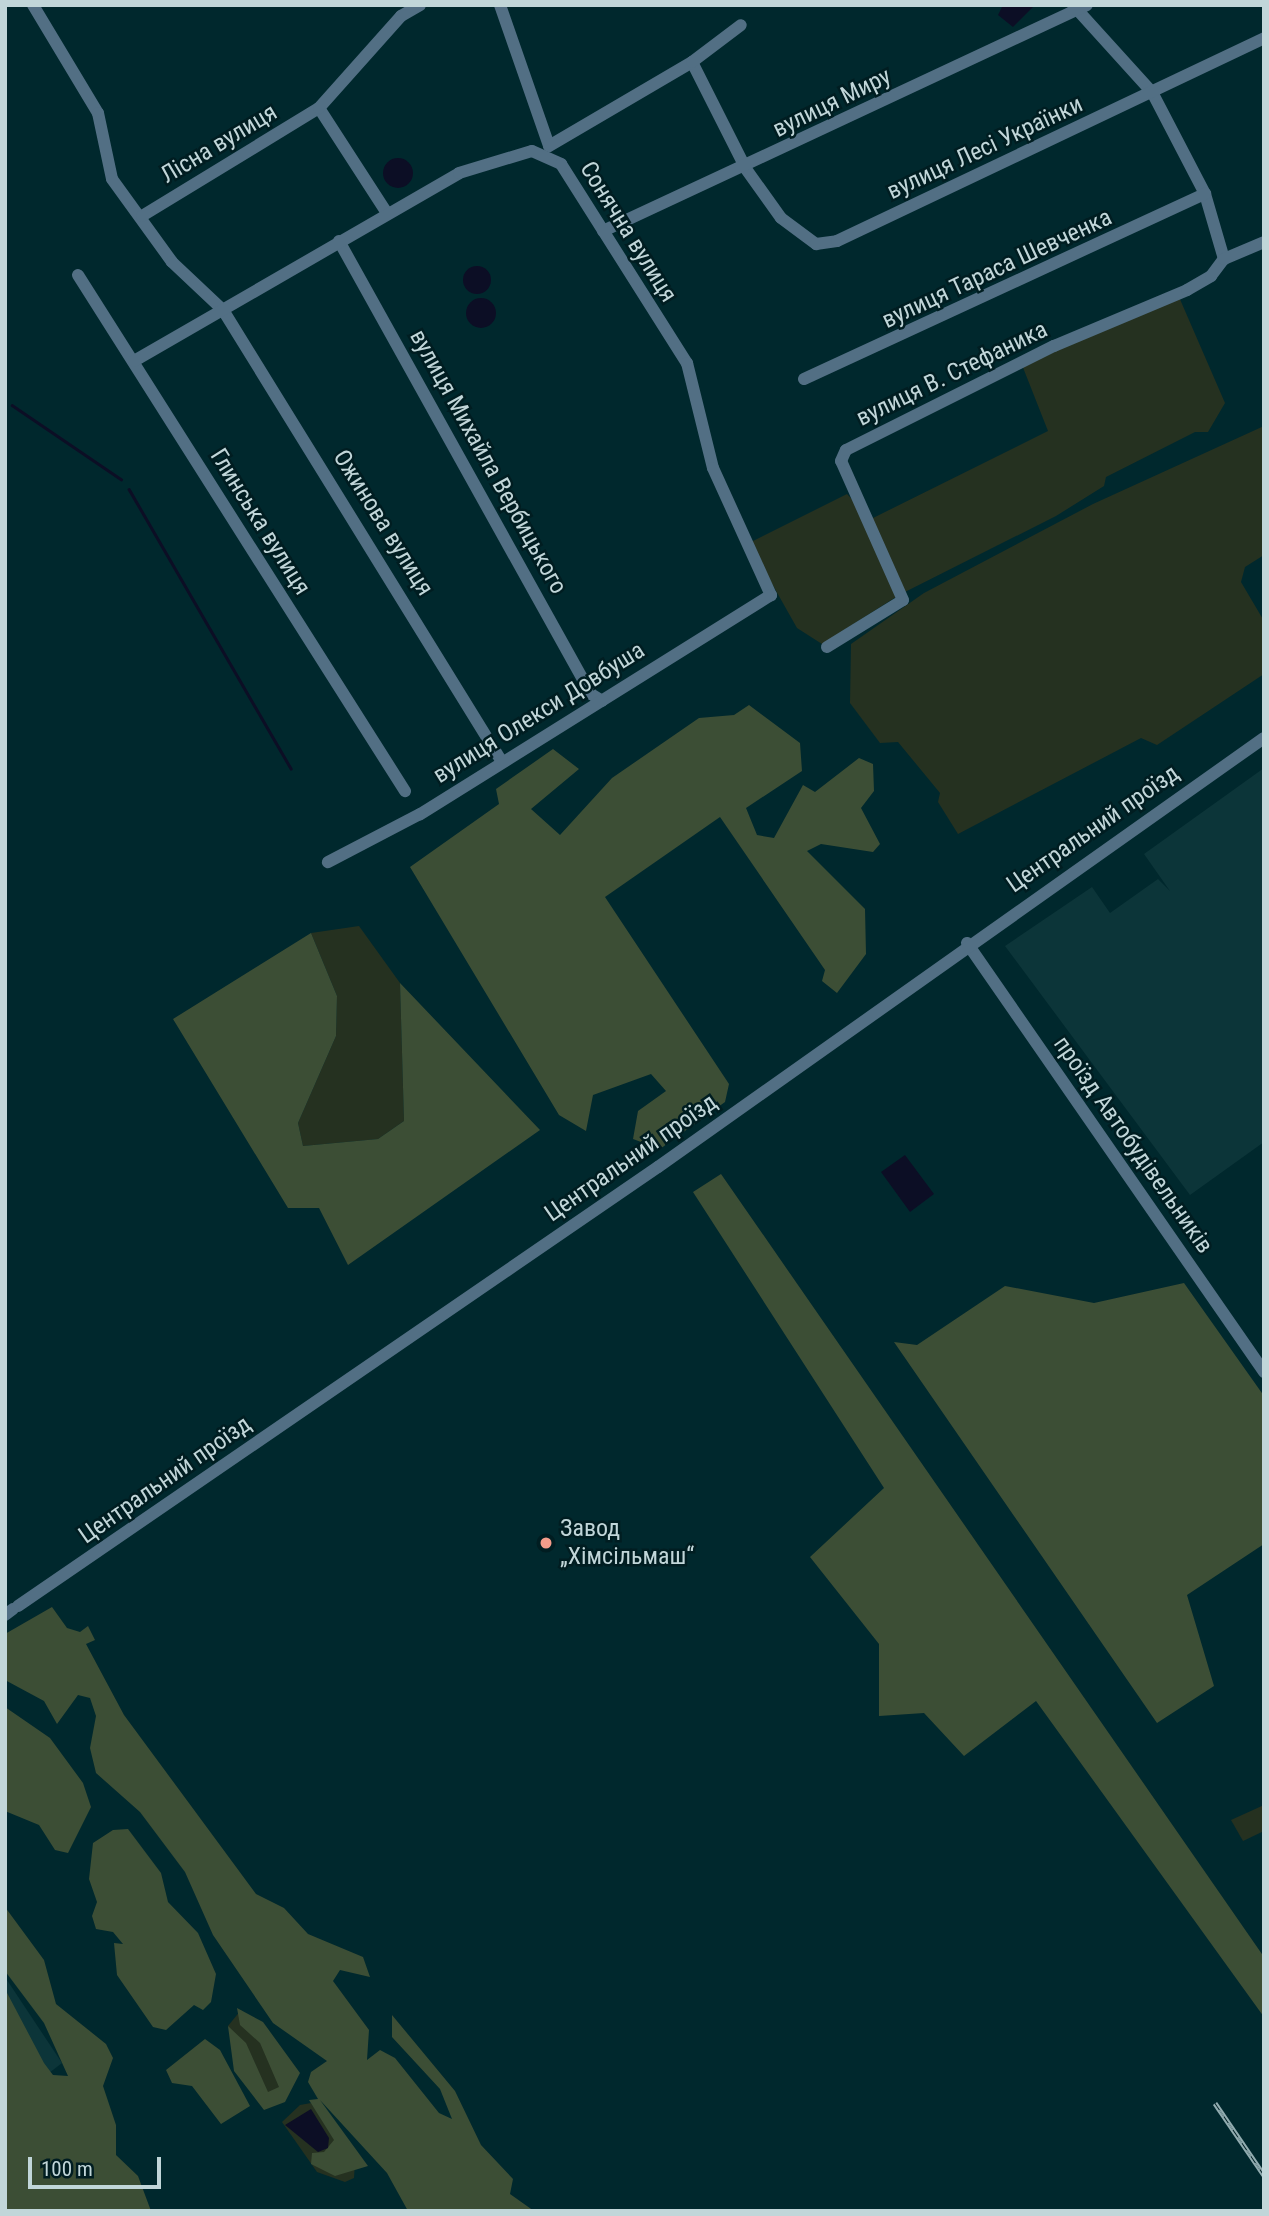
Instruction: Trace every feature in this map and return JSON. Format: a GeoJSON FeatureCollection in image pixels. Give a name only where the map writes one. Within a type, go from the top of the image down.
{"type":"FeatureCollection","features":[{"type":"Feature","properties":{"kind":"street"},"geometry":{"type":"LineString","coordinates":[[33,5],[98,113],[112,179],[142,216],[172,262],[223,310]]}},
{"type":"Feature","properties":{"kind":"street","name":"Лісна вулиця"},"geometry":{"type":"LineString","coordinates":[[142,216],[319,108],[401,16],[420,5]]}},
{"type":"Feature","properties":{"kind":"street"},"geometry":{"type":"LineString","coordinates":[[500,5],[547,150]]}},
{"type":"Feature","properties":{"kind":"street"},"geometry":{"type":"LineString","coordinates":[[1080,7],[1152,92],[1205,194],[1224,259],[1264,242]]}},
{"type":"Feature","properties":{"kind":"street","name":"вулиця Миру"},"geometry":{"type":"LineString","coordinates":[[603,231],[746,169],[1080,7]]}},
{"type":"Feature","properties":{"kind":"street","name":"Сонячна вулиця"},"geometry":{"type":"LineString","coordinates":[[134,361],[387,213],[494,158],[547,150],[692,62],[741,25]]}},
{"type":"Feature","properties":{"kind":"street","name":"вулиця Лесі Українки"},"geometry":{"type":"LineString","coordinates":[[746,169],[800,236],[816,244],[837,241],[1264,38]]}},
{"type":"Feature","properties":{"kind":"street"},"geometry":{"type":"LineString","coordinates":[[692,62],[746,169]]}},
{"type":"Feature","properties":{"kind":"street"},"geometry":{"type":"LineString","coordinates":[[319,108],[387,213]]}},
{"type":"Feature","properties":{"kind":"street","name":"Сонячна вулиця"},"geometry":{"type":"LineString","coordinates":[[547,150],[561,164],[687,362],[713,468],[771,595]]}},
{"type":"Feature","properties":{"kind":"street","name":"вулиця Тараса Шевченка"},"geometry":{"type":"LineString","coordinates":[[804,379],[1205,194]]}},
{"type":"Feature","properties":{"kind":"street","name":"вулиця Михайла Вербицького"},"geometry":{"type":"LineString","coordinates":[[339,241],[571,658],[602,701]]}},
{"type":"Feature","properties":{"kind":"street","name":"вулиця В. Стефаника"},"geometry":{"type":"LineString","coordinates":[[827,647],[899,603],[900,586],[841,461],[846,450],[1054,346],[1187,289],[1211,276],[1224,259]]}},
{"type":"Feature","properties":{"kind":"street","name":"Глинська вулиця"},"geometry":{"type":"LineString","coordinates":[[78,275],[405,791]]}},
{"type":"Feature","properties":{"kind":"street","name":"Ожинова вулиця"},"geometry":{"type":"LineString","coordinates":[[223,310],[502,762]]}},
{"type":"Feature","properties":{"kind":"street","name":"вулиця Олекси Довбуша"},"geometry":{"type":"LineString","coordinates":[[328,862],[502,762],[771,595]]}},
{"type":"Feature","properties":{"kind":"street","name":"Центральний проїзд"},"geometry":{"type":"LineString","coordinates":[[12,1610],[659,1167],[967,943],[1264,737]]}},
{"type":"Feature","properties":{"kind":"street","name":"проїзд Автобудівельників"},"geometry":{"type":"LineString","coordinates":[[967,943],[1264,1372]]}},
{"type":"Feature","properties":{"kind":"shaded area"},"geometry":{"type":"Polygon","coordinates":[[[1179,297],[1225,403],[1208,432],[1195,432],[1106,477],[1104,486],[1056,516],[899,595],[822,644],[797,628],[749,543],[847,494],[871,519],[1048,431],[1022,365],[1179,297]]]}},
{"type":"Feature","properties":{"kind":"shaded area"},"geometry":{"type":"Polygon","coordinates":[[[1264,426],[1264,555],[1245,567],[1241,582],[1264,621],[1264,674],[1157,745],[1141,738],[958,834],[938,802],[940,793],[898,742],[880,743],[850,703],[851,644],[924,593],[1093,504],[1264,426]]]}},
{"type":"Feature","properties":{"kind":"shaded area"},"geometry":{"type":"Polygon","coordinates":[[[749,705],[800,743],[802,771],[746,808],[757,835],[774,838],[803,785],[815,792],[859,758],[873,764],[874,791],[861,808],[880,844],[873,852],[821,844],[807,851],[865,909],[866,954],[837,993],[822,981],[825,970],[720,817],[605,897],[729,1084],[725,1102],[660,1149],[633,1139],[638,1111],[666,1091],[651,1074],[593,1095],[586,1131],[559,1115],[410,867],[499,804],[496,789],[553,749],[579,769],[531,809],[560,835],[612,778],[699,718],[734,715],[749,705]]]}},
{"type":"Feature","properties":{"kind":"shaded area"},"geometry":{"type":"Polygon","coordinates":[[[1264,768],[1264,1142],[1190,1195],[1005,946],[1092,887],[1110,913],[1158,879],[1170,891],[1144,854],[1264,768]]]}},
{"type":"Feature","properties":{"kind":"shaded area"},"geometry":{"type":"Polygon","coordinates":[[[359,926],[400,983],[404,1121],[378,1139],[303,1146],[298,1123],[336,1036],[337,996],[311,933],[359,926]]]}},
{"type":"Feature","properties":{"kind":"shaded area"},"geometry":{"type":"Polygon","coordinates":[[[311,933],[337,996],[336,1036],[298,1123],[303,1146],[378,1139],[404,1121],[400,983],[540,1130],[348,1265],[319,1208],[288,1208],[173,1019],[311,933]]]}},
{"type":"Feature","properties":{"kind":"shaded area"},"geometry":{"type":"Polygon","coordinates":[[[721,1174],[1264,1957],[1264,2017],[1036,1701],[964,1756],[924,1713],[879,1716],[879,1644],[810,1557],[884,1488],[693,1192],[721,1174]]]}},
{"type":"Feature","properties":{"kind":"shaded area"},"geometry":{"type":"Polygon","coordinates":[[[1184,1283],[1264,1396],[1264,1544],[1187,1595],[1214,1686],[1157,1723],[894,1342],[917,1345],[1005,1286],[1094,1303],[1184,1283]]]}},
{"type":"Feature","properties":{"kind":"shaded area"},"geometry":{"type":"Polygon","coordinates":[[[52,1607],[67,1628],[80,1632],[88,1626],[95,1640],[86,1644],[124,1715],[256,1894],[284,1908],[308,1934],[363,1957],[370,1977],[340,1970],[333,1981],[369,2030],[367,2060],[380,2050],[395,2058],[439,2113],[452,2119],[440,2089],[392,2037],[392,2015],[455,2091],[481,2145],[513,2179],[510,2194],[534,2211],[408,2211],[387,2173],[320,2100],[368,2166],[335,2176],[311,2164],[312,2153],[324,2152],[334,2140],[309,2100],[318,2099],[308,2082],[311,2072],[327,2061],[273,2023],[213,1935],[185,1872],[140,1812],[96,1773],[90,1748],[96,1716],[90,1698],[78,1695],[57,1724],[44,1701],[5,1680],[5,1634],[52,1607]]]}},
{"type":"Feature","properties":{"kind":"shaded area"},"geometry":{"type":"Polygon","coordinates":[[[5,1707],[50,1738],[83,1783],[91,1807],[68,1853],[55,1850],[39,1825],[5,1811],[5,1707]]]}},
{"type":"Feature","properties":{"kind":"shaded area"},"geometry":{"type":"Polygon","coordinates":[[[1264,1805],[1264,1831],[1243,1841],[1231,1820],[1264,1805]]]}},
{"type":"Feature","properties":{"kind":"shaded area"},"geometry":{"type":"Polygon","coordinates":[[[128,1829],[161,1873],[168,1902],[198,1933],[216,1974],[211,2002],[203,2010],[194,2005],[166,2030],[153,2027],[117,1975],[114,1943],[123,1944],[113,1932],[96,1929],[92,1916],[97,1902],[89,1879],[93,1843],[113,1830],[128,1829]]]}},
{"type":"Feature","properties":{"kind":"shaded area"},"geometry":{"type":"Polygon","coordinates":[[[5,1907],[44,1960],[56,2004],[106,2044],[113,2058],[103,2086],[116,2125],[116,2155],[138,2176],[151,2211],[5,2211],[5,1989],[44,2063],[53,2075],[68,2076],[44,2023],[5,1971],[5,1907]]]}},
{"type":"Feature","properties":{"kind":"shaded area"},"geometry":{"type":"Polygon","coordinates":[[[5,1977],[62,2063],[5,2107],[5,1977]]]}},
{"type":"Feature","properties":{"kind":"shaded area"},"geometry":{"type":"Polygon","coordinates":[[[237,2008],[263,2022],[300,2073],[285,2102],[264,2110],[234,2071],[228,2026],[246,2043],[268,2092],[279,2087],[260,2043],[240,2025],[237,2008]]]}},
{"type":"Feature","properties":{"kind":"shaded area"},"geometry":{"type":"Polygon","coordinates":[[[241,2010],[291,2078],[269,2105],[228,2026],[241,2010]]]}},
{"type":"Feature","properties":{"kind":"shaded area"},"geometry":{"type":"Polygon","coordinates":[[[205,2039],[220,2050],[250,2106],[221,2124],[192,2086],[172,2083],[166,2070],[205,2039]]]}},
{"type":"Feature","properties":{"kind":"shaded area"},"geometry":{"type":"Polygon","coordinates":[[[311,2103],[355,2162],[354,2178],[345,2182],[317,2172],[282,2122],[300,2105],[311,2103]]]}},
{"type":"Feature","properties":{"kind":"water"},"geometry":{"type":"Polygon","coordinates":[[[1003,5],[1035,5],[1013,27],[998,15],[1003,5]]]}},
{"type":"Feature","properties":{"kind":"water"},"geometry":{"type":"Polygon","coordinates":[[[398,158],[404,159],[412,167],[412,179],[404,187],[398,188],[392,187],[384,179],[383,173],[384,167],[392,159],[398,158]]]}},
{"type":"Feature","properties":{"kind":"water"},"geometry":{"type":"Polygon","coordinates":[[[477,266],[487,270],[491,280],[487,290],[477,294],[467,290],[463,280],[467,270],[477,266]]]}},
{"type":"Feature","properties":{"kind":"water"},"geometry":{"type":"Polygon","coordinates":[[[481,298],[487,299],[495,307],[495,319],[487,327],[481,328],[475,327],[467,319],[466,313],[467,307],[475,299],[481,298]]]}},
{"type":"Feature","properties":{"kind":"water"},"geometry":{"type":"Polygon","coordinates":[[[905,1155],[934,1194],[910,1212],[881,1172],[905,1155]]]}},
{"type":"Feature","properties":{"kind":"water"},"geometry":{"type":"Polygon","coordinates":[[[311,2109],[329,2138],[328,2148],[318,2152],[285,2125],[311,2109]]]}},
{"type":"Feature","properties":{"kind":"waterway"},"geometry":{"type":"LineString","coordinates":[[12,405],[121,479]]}},
{"type":"Feature","properties":{"kind":"waterway"},"geometry":{"type":"LineString","coordinates":[[129,489],[291,769]]}},
{"type":"Feature","properties":{"kind":"railway"},"geometry":{"type":"LineString","coordinates":[[1215,2103],[1264,2175]]}},
{"type":"Feature","properties":{"kind":"place","name":"Завод „Хімсільмаш“"},"geometry":{"type":"Point","coordinates":[546,1543]}}]}
